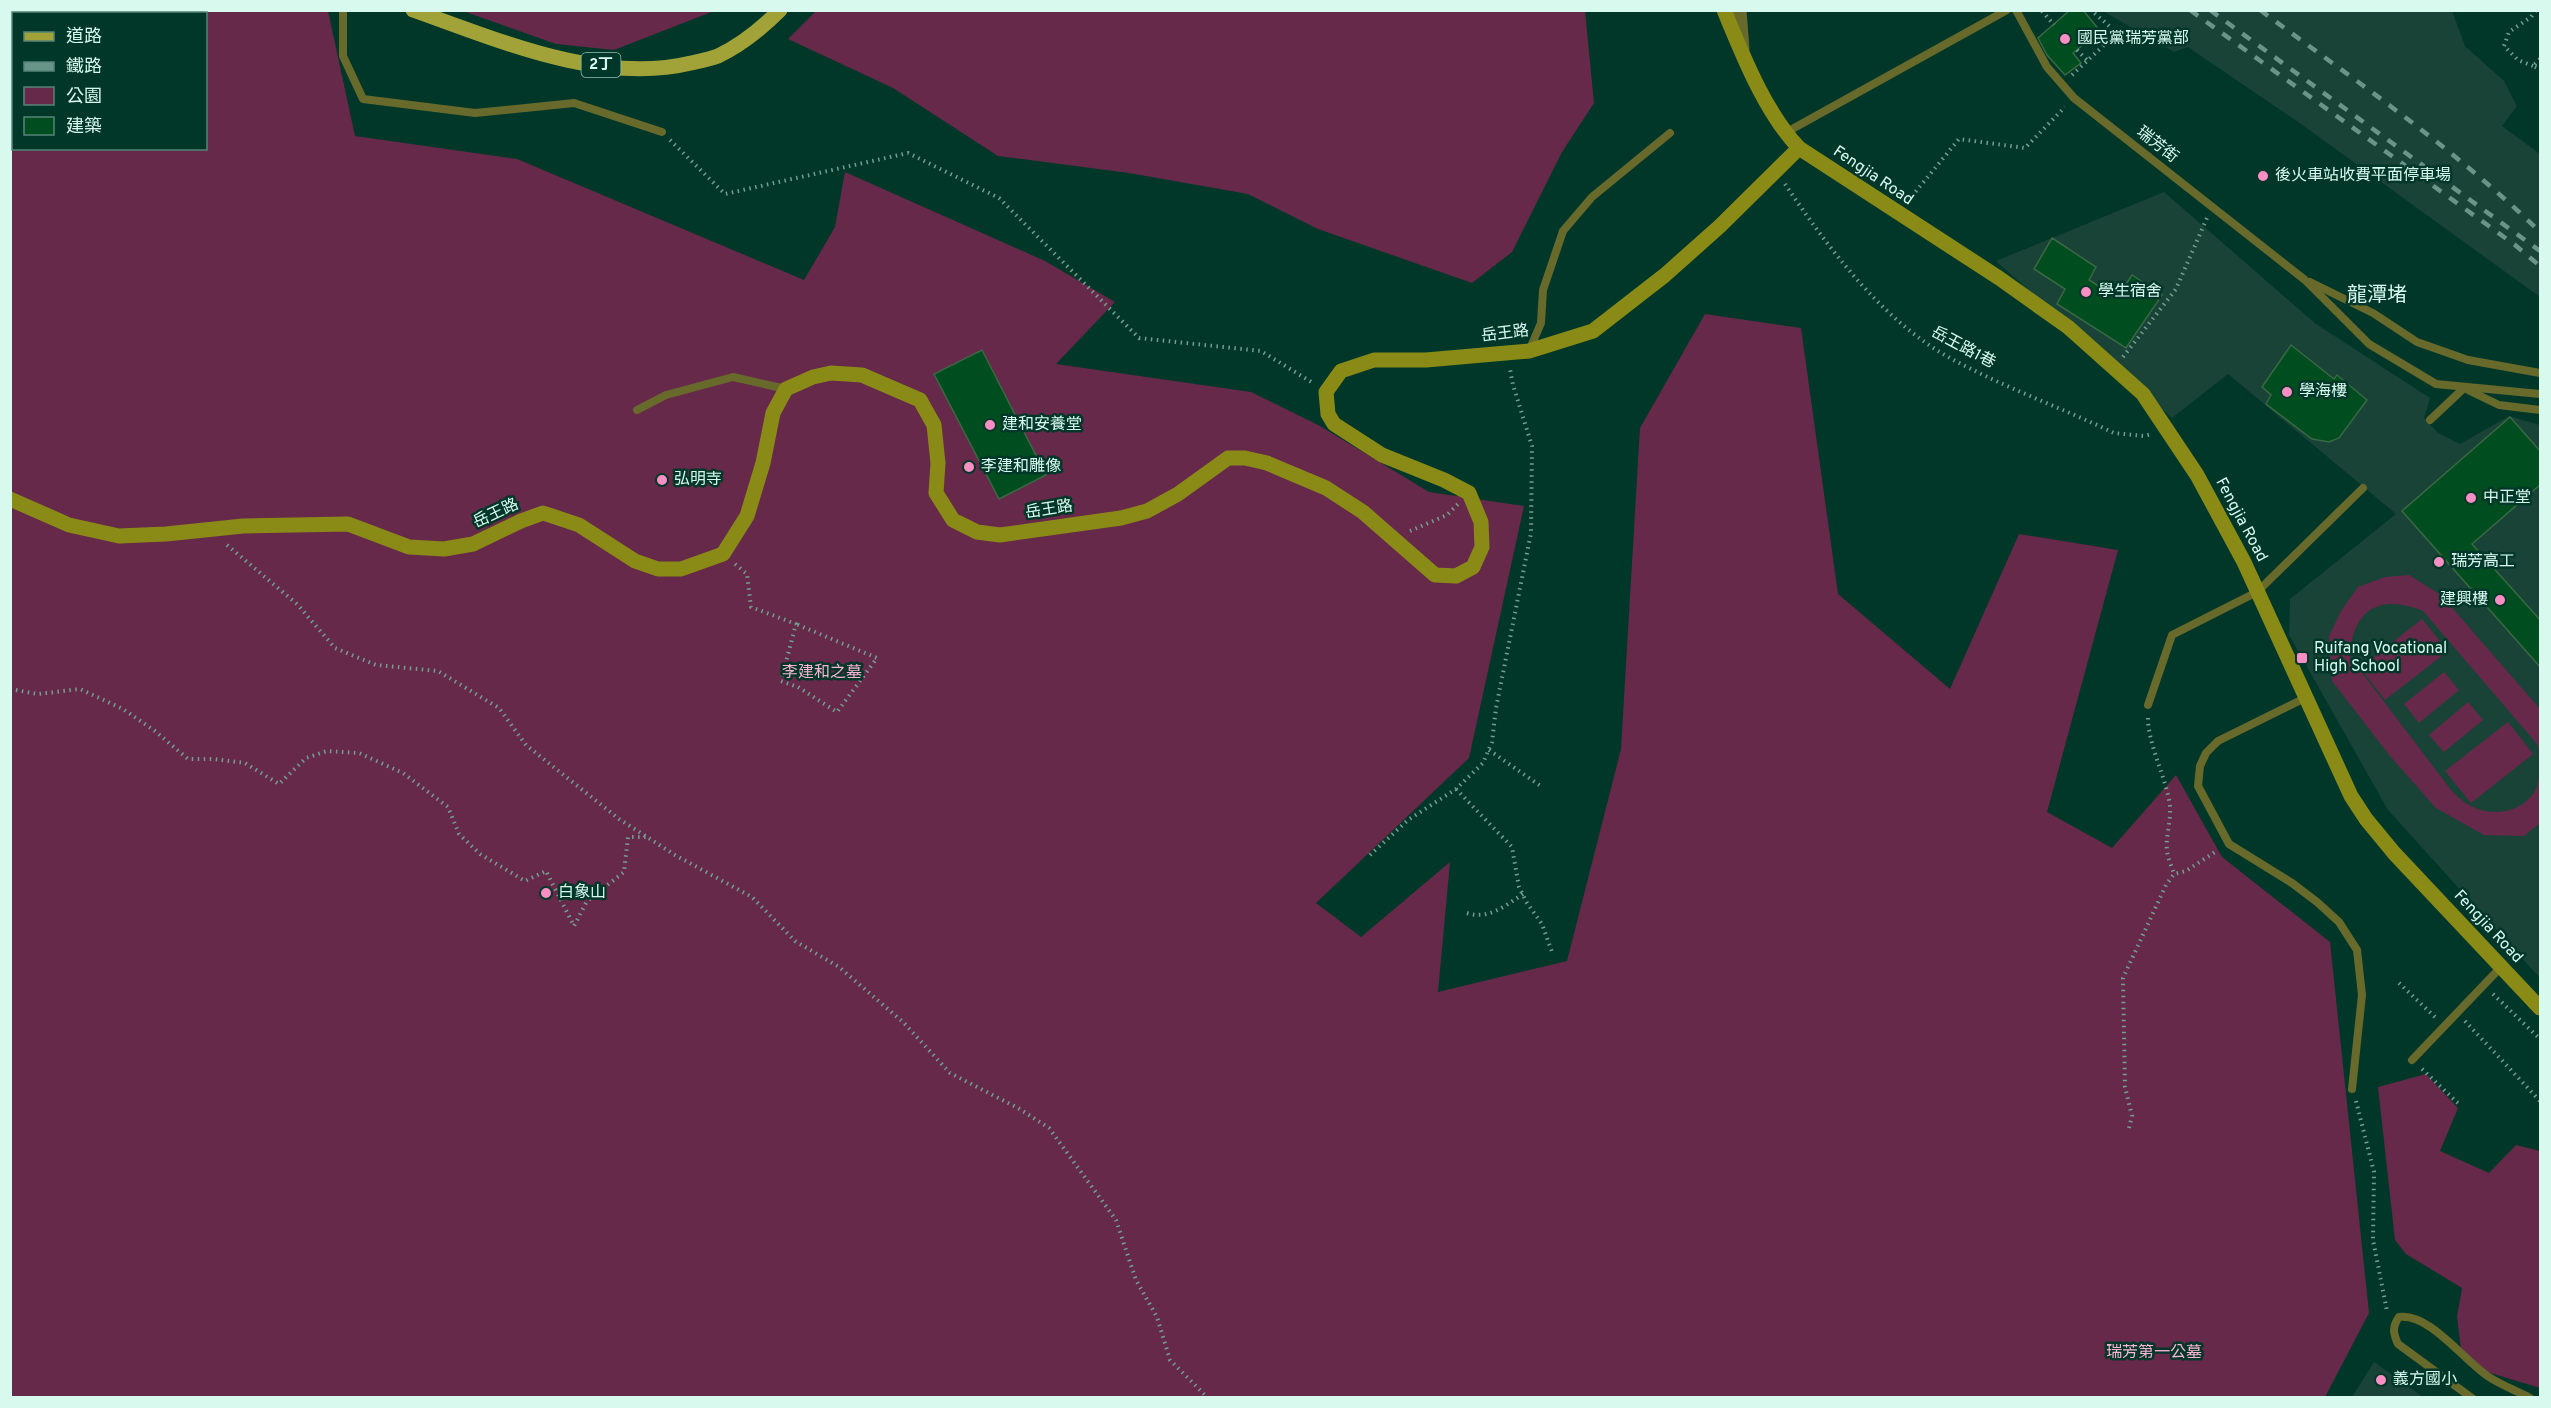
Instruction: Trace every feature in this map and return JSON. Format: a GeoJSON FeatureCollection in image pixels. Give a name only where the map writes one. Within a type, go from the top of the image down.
{"type":"FeatureCollection","features":[{"type":"Feature","properties":{"kind":"main road","name":"2丁"},"geometry":{"type":"LineString","coordinates":[[413,10],[514,46],[566,60],[637,68],[673,67],[716,57],[750,36],[780,10]]}},
{"type":"Feature","properties":{"kind":"street"},"geometry":{"type":"LineString","coordinates":[[1724,10],[1743,56],[1785,133]]}},
{"type":"Feature","properties":{"kind":"street"},"geometry":{"type":"LineString","coordinates":[[1738,10],[1743,56]]}},
{"type":"Feature","properties":{"kind":"street","name":"Fengjia Road"},"geometry":{"type":"LineString","coordinates":[[1785,133],[1799,148],[2068,327],[2143,394],[2197,475],[2244,562],[2351,796],[2366,819],[2394,853],[2541,1008]]}},
{"type":"Feature","properties":{"kind":"street","name":"岳王路"},"geometry":{"type":"LineString","coordinates":[[1326,392],[1341,371],[1374,360],[1426,360],[1508,354],[1529,351],[1593,331],[1622,310],[1720,226],[1799,148]]}},
{"type":"Feature","properties":{"kind":"street","name":"岳王路"},"geometry":{"type":"LineString","coordinates":[[786,389],[813,377],[831,373],[862,375],[920,400],[934,425],[938,464],[936,493],[953,520],[977,532],[1000,535],[1121,518],[1146,511],[1178,494],[1228,458],[1245,458],[1267,463],[1326,488],[1363,512],[1435,575],[1456,576],[1473,567],[1482,547],[1481,522],[1468,493]]}},
{"type":"Feature","properties":{"kind":"street"},"geometry":{"type":"LineString","coordinates":[[723,554],[747,516],[764,463],[773,413],[786,389]]}},
{"type":"Feature","properties":{"kind":"street"},"geometry":{"type":"LineString","coordinates":[[1326,392],[1328,414],[1334,424],[1382,455],[1444,480],[1468,493]]}},
{"type":"Feature","properties":{"kind":"street","name":"岳王路"},"geometry":{"type":"LineString","coordinates":[[10,499],[69,525],[119,537],[210,531],[243,526],[348,524],[409,547],[444,549],[473,544],[521,520],[543,513],[579,525],[635,561],[658,569],[681,569],[723,554]]}},
{"type":"Feature","properties":{"kind":"lane"},"geometry":{"type":"LineString","coordinates":[[343,10],[343,56],[363,99],[475,113],[574,103],[662,132]]}},
{"type":"Feature","properties":{"kind":"lane"},"geometry":{"type":"LineString","coordinates":[[1785,133],[2007,10]]}},
{"type":"Feature","properties":{"kind":"lane","name":"瑞芳街"},"geometry":{"type":"LineString","coordinates":[[2016,10],[2047,67],[2074,98],[2305,279],[2369,344],[2436,384],[2541,394]]}},
{"type":"Feature","properties":{"kind":"lane"},"geometry":{"type":"LineString","coordinates":[[1529,351],[1541,323],[1543,290],[1563,231],[1592,197],[1670,133]]}},
{"type":"Feature","properties":{"kind":"lane","name":"瑞芳街"},"geometry":{"type":"LineString","coordinates":[[2305,279],[2373,313],[2416,342],[2468,360],[2541,373]]}},
{"type":"Feature","properties":{"kind":"lane"},"geometry":{"type":"LineString","coordinates":[[637,410],[666,395],[733,377],[786,389]]}},
{"type":"Feature","properties":{"kind":"lane"},"geometry":{"type":"LineString","coordinates":[[2430,420],[2464,388],[2499,405],[2541,410]]}},
{"type":"Feature","properties":{"kind":"lane"},"geometry":{"type":"LineString","coordinates":[[2148,705],[2172,635],[2257,592],[2363,488]]}},
{"type":"Feature","properties":{"kind":"lane"},"geometry":{"type":"LineString","coordinates":[[2305,698],[2217,741],[2206,753],[2200,766],[2198,786],[2229,844],[2292,883],[2317,902],[2339,922],[2357,950],[2362,995],[2352,1089]]}},
{"type":"Feature","properties":{"kind":"lane"},"geometry":{"type":"LineString","coordinates":[[2412,1060],[2501,967]]}},
{"type":"Feature","properties":{"kind":"lane"},"geometry":{"type":"LineString","coordinates":[[2472,1398],[2398,1344],[2394,1335],[2394,1325],[2399,1317],[2409,1316],[2426,1322],[2490,1378],[2530,1398]]}},
{"type":"Feature","properties":{"kind":"path"},"geometry":{"type":"LineString","coordinates":[[2536,10],[2531,17],[2509,32],[2504,46],[2517,60],[2541,69]]}},
{"type":"Feature","properties":{"kind":"path"},"geometry":{"type":"LineString","coordinates":[[2042,11],[2054,25]]}},
{"type":"Feature","properties":{"kind":"path"},"geometry":{"type":"LineString","coordinates":[[2063,84],[2117,33],[2092,11],[2088,16]]}},
{"type":"Feature","properties":{"kind":"path"},"geometry":{"type":"LineString","coordinates":[[2077,50],[2086,60]]}},
{"type":"Feature","properties":{"kind":"path"},"geometry":{"type":"LineString","coordinates":[[2533,66],[2541,59]]}},
{"type":"Feature","properties":{"kind":"path"},"geometry":{"type":"LineString","coordinates":[[1898,214],[1959,139],[2025,148],[2074,98]]}},
{"type":"Feature","properties":{"kind":"path"},"geometry":{"type":"LineString","coordinates":[[662,132],[725,194],[908,153],[999,198],[1139,338],[1261,351],[1326,392]]}},
{"type":"Feature","properties":{"kind":"path","name":"岳王路1巷"},"geometry":{"type":"LineString","coordinates":[[1776,172],[1844,266],[1916,335],[1944,354],[2114,433],[2144,436],[2167,430]]}},
{"type":"Feature","properties":{"kind":"path"},"geometry":{"type":"LineString","coordinates":[[2114,368],[2176,289],[2212,207]]}},
{"type":"Feature","properties":{"kind":"path"},"geometry":{"type":"LineString","coordinates":[[1370,855],[1408,820],[1456,789],[1483,763],[1492,741],[1496,708],[1531,533],[1532,446],[1513,385],[1508,354]]}},
{"type":"Feature","properties":{"kind":"path"},"geometry":{"type":"LineString","coordinates":[[1403,547],[1408,531],[1447,515],[1468,493]]}},
{"type":"Feature","properties":{"kind":"path"},"geometry":{"type":"LineString","coordinates":[[210,531],[297,604],[335,648],[376,665],[438,671],[499,708],[526,745],[619,819],[675,855],[752,897],[795,941],[839,968],[903,1022],[950,1073],[1018,1108],[1049,1128],[1116,1221],[1136,1280],[1157,1317],[1170,1360],[1208,1398]]}},
{"type":"Feature","properties":{"kind":"path"},"geometry":{"type":"LineString","coordinates":[[723,554],[747,574],[751,607],[796,624],[877,658],[837,712],[798,687],[781,681],[796,624]]}},
{"type":"Feature","properties":{"kind":"path"},"geometry":{"type":"LineString","coordinates":[[10,689],[38,694],[80,688],[123,709],[155,731],[188,759],[214,759],[244,764],[279,784],[306,758],[327,751],[359,753],[403,773],[448,807],[459,834],[480,854],[525,881],[546,871],[574,926],[587,901],[624,872],[628,837],[647,837]]}},
{"type":"Feature","properties":{"kind":"path"},"geometry":{"type":"LineString","coordinates":[[2148,705],[2148,732],[2170,802],[2167,850],[2174,874]]}},
{"type":"Feature","properties":{"kind":"path"},"geometry":{"type":"LineString","coordinates":[[1489,750],[1542,787]]}},
{"type":"Feature","properties":{"kind":"path"},"geometry":{"type":"LineString","coordinates":[[1456,789],[1512,847],[1519,887],[1542,924],[1552,952]]}},
{"type":"Feature","properties":{"kind":"path"},"geometry":{"type":"LineString","coordinates":[[2129,1128],[2132,1116],[2125,1087],[2123,978],[2166,885],[2174,874],[2186,871],[2229,844]]}},
{"type":"Feature","properties":{"kind":"path"},"geometry":{"type":"LineString","coordinates":[[1467,913],[1478,917],[1497,911],[1522,894]]}},
{"type":"Feature","properties":{"kind":"path"},"geometry":{"type":"LineString","coordinates":[[2399,983],[2445,1026]]}},
{"type":"Feature","properties":{"kind":"path"},"geometry":{"type":"LineString","coordinates":[[2483,985],[2541,1039]]}},
{"type":"Feature","properties":{"kind":"path"},"geometry":{"type":"LineString","coordinates":[[2457,1013],[2541,1101]]}},
{"type":"Feature","properties":{"kind":"path"},"geometry":{"type":"LineString","coordinates":[[2412,1060],[2461,1106]]}},
{"type":"Feature","properties":{"kind":"path"},"geometry":{"type":"LineString","coordinates":[[2352,1089],[2374,1172],[2373,1240],[2386,1310],[2394,1325]]}},
{"type":"Feature","properties":{"kind":"shaded area"},"geometry":{"type":"Polygon","coordinates":[[[2103,11],[2452,11],[2465,46],[2504,81],[2517,106],[2502,126],[2540,154],[2540,297],[2301,124],[2188,47],[2174,52],[2103,11]]]}},
{"type":"Feature","properties":{"kind":"shaded area","name":"瑞芳高工"},"geometry":{"type":"Polygon","coordinates":[[[2164,192],[2316,324],[2430,398],[2424,418],[2438,433],[2460,444],[2509,416],[2540,425],[2540,978],[2388,810],[2289,635],[2290,599],[2396,514],[2228,374],[2172,418],[1996,261],[2164,192]]]}},
{"type":"Feature","properties":{"kind":"shaded area","name":"義方國小"},"geometry":{"type":"Polygon","coordinates":[[[2374,1362],[2423,1397],[2352,1397],[2374,1362]]]}},
{"type":"Feature","properties":{"kind":"green space"},"geometry":{"type":"Polygon","coordinates":[[[817,10],[1585,11],[1594,103],[1562,152],[1512,252],[1472,283],[1318,229],[1248,194],[1129,173],[998,156],[893,88],[788,39],[817,10]]]}},
{"type":"Feature","properties":{"kind":"green space"},"geometry":{"type":"Polygon","coordinates":[[[10,11],[328,11],[355,136],[517,159],[804,280],[835,227],[845,172],[1045,261],[1115,302],[1056,364],[1251,392],[1320,426],[1429,492],[1524,506],[1469,758],[1316,903],[1361,937],[1450,862],[1438,992],[1567,961],[1621,749],[1640,428],[1705,314],[1801,328],[1838,594],[1950,689],[2019,534],[2118,550],[2047,812],[2112,848],[2176,775],[2222,857],[2330,942],[2369,1313],[2325,1397],[11,1397],[10,11]]]}},
{"type":"Feature","properties":{"kind":"green space"},"geometry":{"type":"Polygon","coordinates":[[[463,11],[714,11],[614,50],[556,44],[463,11]]]}},
{"type":"Feature","properties":{"kind":"green space"},"geometry":{"type":"Polygon","coordinates":[[[2409,575],[2441,595],[2540,709],[2540,763],[2538,745],[2423,611],[2393,604],[2381,605],[2371,610],[2362,617],[2356,627],[2350,657],[2451,790],[2469,805],[2497,812],[2516,808],[2532,796],[2537,787],[2540,769],[2540,823],[2524,836],[2484,835],[2436,808],[2390,756],[2332,681],[2329,636],[2341,611],[2358,587],[2385,577],[2409,575]]]}},
{"type":"Feature","properties":{"kind":"green space"},"geometry":{"type":"Polygon","coordinates":[[[2422,619],[2448,651],[2385,700],[2360,668],[2422,619]]]}},
{"type":"Feature","properties":{"kind":"green space"},"geometry":{"type":"Polygon","coordinates":[[[2444,672],[2459,690],[2419,723],[2404,704],[2444,672]]]}},
{"type":"Feature","properties":{"kind":"green space"},"geometry":{"type":"Polygon","coordinates":[[[2468,702],[2483,720],[2444,752],[2429,735],[2468,702]]]}},
{"type":"Feature","properties":{"kind":"green space"},"geometry":{"type":"Polygon","coordinates":[[[2508,722],[2533,754],[2471,803],[2445,771],[2508,722]]]}},
{"type":"Feature","properties":{"kind":"green space"},"geometry":{"type":"Polygon","coordinates":[[[2426,1074],[2458,1108],[2440,1151],[2489,1173],[2516,1145],[2540,1151],[2540,1388],[2484,1371],[2461,1349],[2457,1317],[2462,1288],[2406,1254],[2395,1240],[2378,1087],[2426,1074]]]}},
{"type":"Feature","properties":{"kind":"building"},"geometry":{"type":"Polygon","coordinates":[[[2070,10],[2083,10],[2100,31],[2073,53],[2081,63],[2065,75],[2047,55],[2038,38],[2070,10]]]}},
{"type":"Feature","properties":{"kind":"building","name":"學生宿舍"},"geometry":{"type":"Polygon","coordinates":[[[2052,238],[2096,267],[2089,280],[2117,298],[2132,275],[2162,295],[2126,348],[2057,304],[2065,289],[2034,269],[2052,238]]]}},
{"type":"Feature","properties":{"kind":"building","name":"學海樓"},"geometry":{"type":"Polygon","coordinates":[[[2291,345],[2334,379],[2337,375],[2367,400],[2339,438],[2329,442],[2312,439],[2266,404],[2271,395],[2262,387],[2291,345]]]}},
{"type":"Feature","properties":{"kind":"building","name":"建和安養堂"},"geometry":{"type":"Polygon","coordinates":[[[982,350],[1046,475],[999,499],[934,374],[982,350]]]}},
{"type":"Feature","properties":{"kind":"building","name":"中正堂"},"geometry":{"type":"Polygon","coordinates":[[[2510,417],[2541,452],[2541,484],[2472,544],[2541,621],[2541,668],[2402,511],[2510,417]]]}},
{"type":"Feature","properties":{"kind":"railway"},"geometry":{"type":"LineString","coordinates":[[2190,10],[2515,245],[2540,266]]}},
{"type":"Feature","properties":{"kind":"railway"},"geometry":{"type":"LineString","coordinates":[[2210,10],[2540,251]]}},
{"type":"Feature","properties":{"kind":"railway"},"geometry":{"type":"LineString","coordinates":[[2260,10],[2439,144],[2474,172],[2540,232]]}},
{"type":"Feature","properties":{"kind":"place","name":"國民黨瑞芳黨部"},"geometry":{"type":"Point","coordinates":[2065,39]}},
{"type":"Feature","properties":{"kind":"place","name":"後火車站收費平面停車場"},"geometry":{"type":"Point","coordinates":[2263,176]}},
{"type":"Feature","properties":{"kind":"place","name":"學生宿舍"},"geometry":{"type":"Point","coordinates":[2086,292]}},
{"type":"Feature","properties":{"kind":"place","name":"學海樓"},"geometry":{"type":"Point","coordinates":[2287,392]}},
{"type":"Feature","properties":{"kind":"place","name":"建和安養堂"},"geometry":{"type":"Point","coordinates":[990,425]}},
{"type":"Feature","properties":{"kind":"place","name":"李建和雕像"},"geometry":{"type":"Point","coordinates":[969,467]}},
{"type":"Feature","properties":{"kind":"place","name":"弘明寺"},"geometry":{"type":"Point","coordinates":[662,480]}},
{"type":"Feature","properties":{"kind":"place","name":"中正堂"},"geometry":{"type":"Point","coordinates":[2471,498]}},
{"type":"Feature","properties":{"kind":"place","name":"瑞芳高工"},"geometry":{"type":"Point","coordinates":[2439,562]}},
{"type":"Feature","properties":{"kind":"place","name":"建興樓"},"geometry":{"type":"Point","coordinates":[2500,600]}},
{"type":"Feature","properties":{"kind":"place","name":"Ruifang Vocational High School"},"geometry":{"type":"Point","coordinates":[2302,658]}},
{"type":"Feature","properties":{"kind":"place","name":"白象山"},"geometry":{"type":"Point","coordinates":[546,893]}},
{"type":"Feature","properties":{"kind":"place","name":"義方國小"},"geometry":{"type":"Point","coordinates":[2381,1380]}},
{"type":"Feature","properties":{"kind":"district","name":"龍潭堵"},"geometry":{"type":"Point","coordinates":[2377,296]}},
{"type":"Feature","properties":{"kind":"park label","name":"李建和之墓"},"geometry":{"type":"Point","coordinates":[822,673]}},
{"type":"Feature","properties":{"kind":"park label","name":"瑞芳第一公墓"},"geometry":{"type":"Point","coordinates":[2154,1353]}}]}
